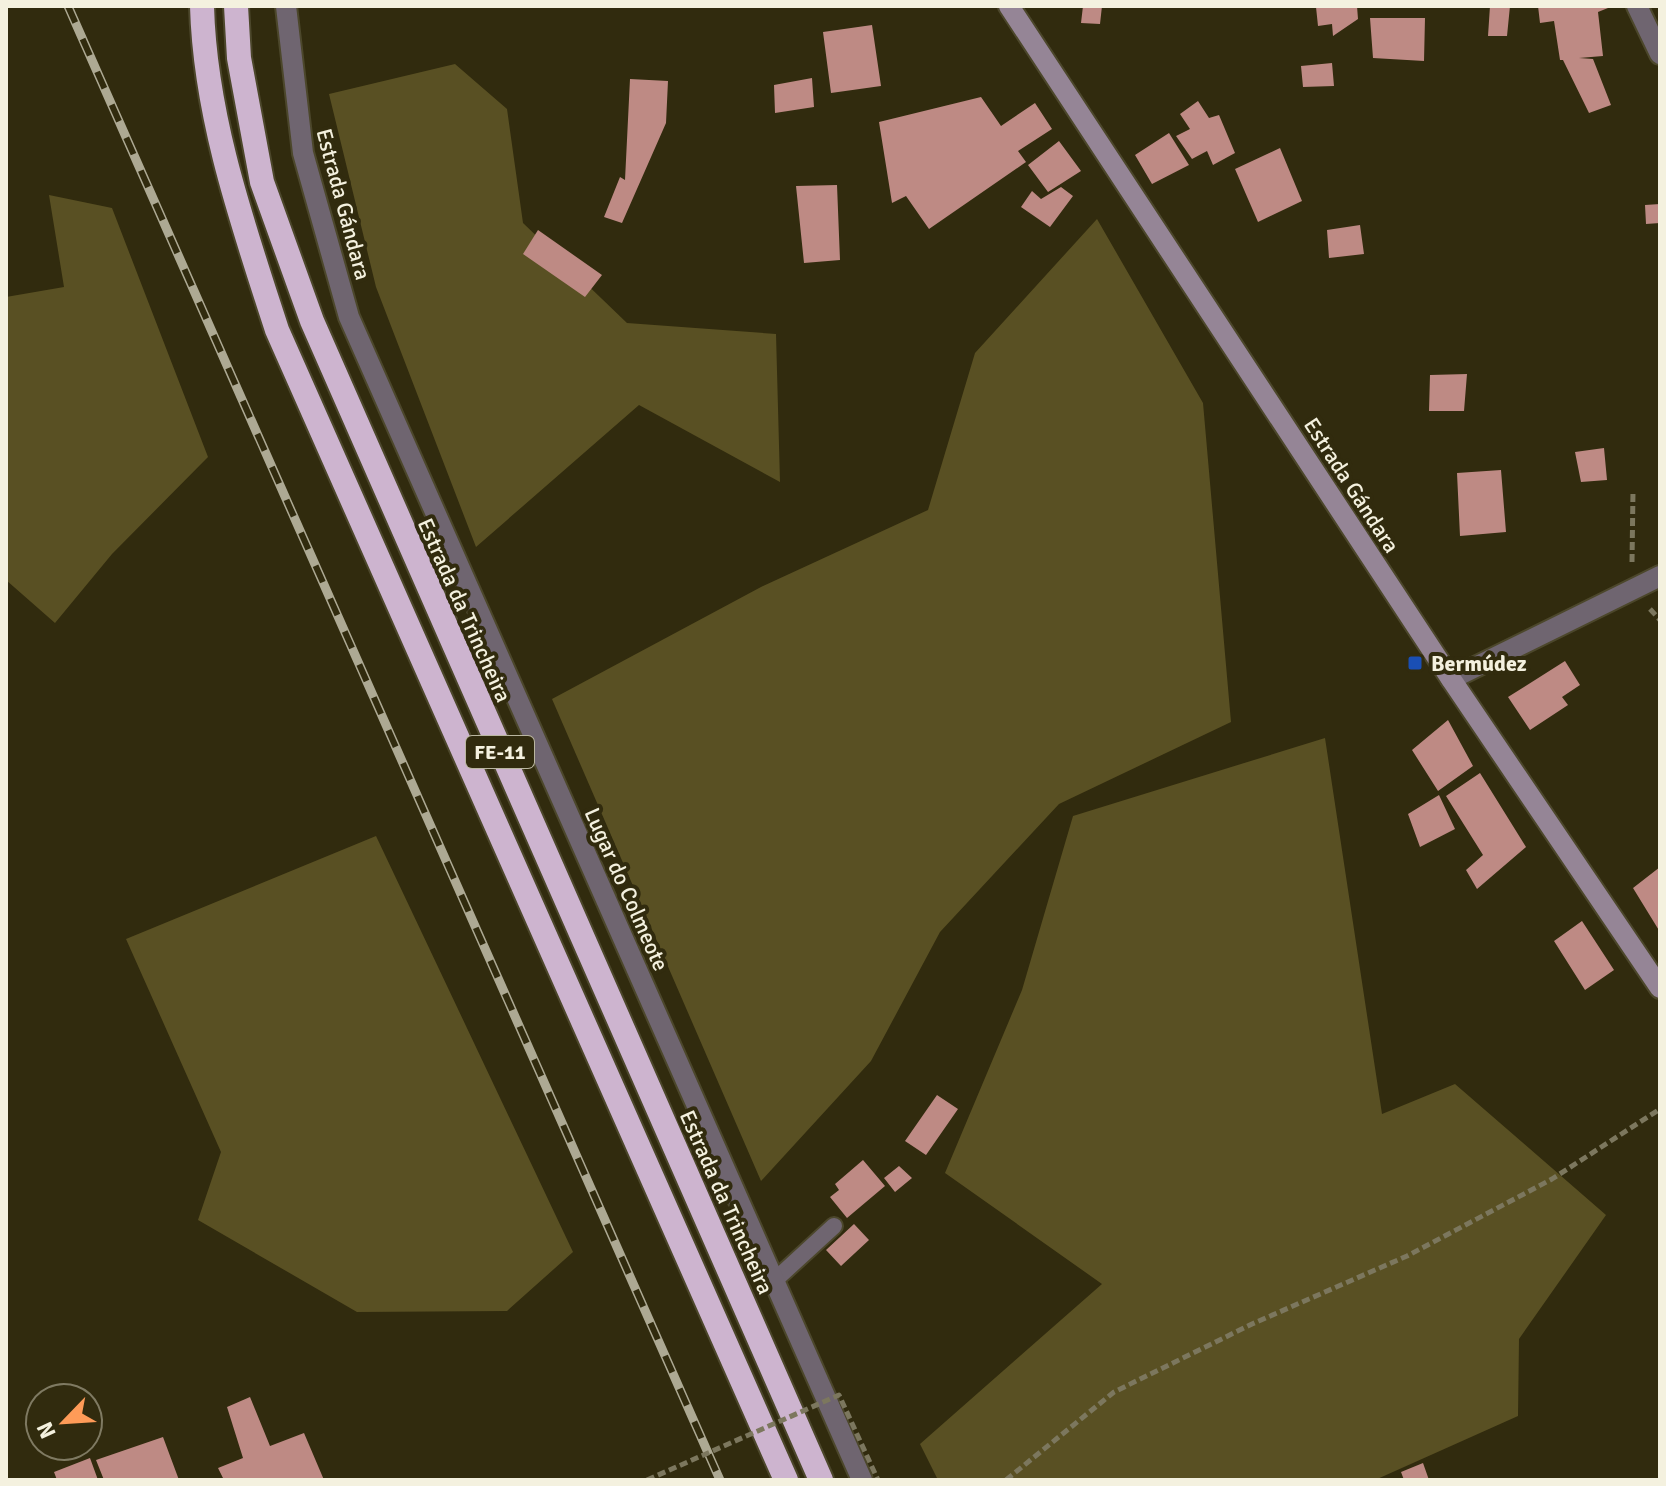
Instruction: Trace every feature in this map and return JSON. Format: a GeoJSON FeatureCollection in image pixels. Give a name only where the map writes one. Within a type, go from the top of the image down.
{"type":"FeatureCollection","features":[{"type":"Feature","properties":{"kind":"highway","name":"FE-11"},"geometry":{"type":"LineString","coordinates":[[202,6],[203,53],[233,192],[277,330],[786,1480]]}},
{"type":"Feature","properties":{"kind":"highway","name":"Estrada da Trincheira"},"geometry":{"type":"LineString","coordinates":[[236,6],[239,58],[262,182],[312,321],[821,1480]]}},
{"type":"Feature","properties":{"kind":"street","name":"Estrada Gándara"},"geometry":{"type":"LineString","coordinates":[[286,6],[303,153],[349,317]]}},
{"type":"Feature","properties":{"kind":"street","name":"Estrada Gándara"},"geometry":{"type":"LineString","coordinates":[[1009,6],[1451,679],[1660,988]]}},
{"type":"Feature","properties":{"kind":"street"},"geometry":{"type":"LineString","coordinates":[[1637,6],[1660,54]]}},
{"type":"Feature","properties":{"kind":"street","name":"Lugar do Colmeote"},"geometry":{"type":"LineString","coordinates":[[349,317],[862,1480]]}},
{"type":"Feature","properties":{"kind":"street"},"geometry":{"type":"LineString","coordinates":[[1451,679],[1660,576]]}},
{"type":"Feature","properties":{"kind":"lane"},"geometry":{"type":"LineString","coordinates":[[774,1281],[834,1226]]}},
{"type":"Feature","properties":{"kind":"path"},"geometry":{"type":"LineString","coordinates":[[1632,589],[1633,491]]}},
{"type":"Feature","properties":{"kind":"path"},"geometry":{"type":"LineString","coordinates":[[1006,1480],[1008,1475],[1114,1392],[1252,1324],[1407,1256],[1552,1179],[1660,1109]]}},
{"type":"Feature","properties":{"kind":"path"},"geometry":{"type":"LineString","coordinates":[[647,1480],[839,1395],[878,1480]]}},
{"type":"Feature","properties":{"kind":"shaded area"},"geometry":{"type":"Polygon","coordinates":[[[455,64],[507,109],[523,223],[627,323],[776,334],[780,482],[639,405],[476,547],[376,287],[329,94],[455,64]]]}},
{"type":"Feature","properties":{"kind":"shaded area"},"geometry":{"type":"Polygon","coordinates":[[[49,195],[112,208],[208,457],[112,554],[55,623],[6,580],[6,297],[64,287],[49,195]]]}},
{"type":"Feature","properties":{"kind":"shaded area"},"geometry":{"type":"Polygon","coordinates":[[[1097,219],[1203,403],[1231,722],[1059,804],[940,932],[871,1061],[761,1181],[552,699],[761,587],[928,510],[975,353],[1097,219]]]}},
{"type":"Feature","properties":{"kind":"shaded area"},"geometry":{"type":"Polygon","coordinates":[[[1325,738],[1382,1114],[1455,1084],[1606,1215],[1519,1339],[1518,1416],[1375,1480],[938,1480],[920,1444],[1102,1284],[945,1173],[1022,990],[1073,816],[1325,738]]]}},
{"type":"Feature","properties":{"kind":"shaded area"},"geometry":{"type":"Polygon","coordinates":[[[376,836],[573,1252],[507,1311],[357,1312],[198,1220],[221,1152],[126,939],[376,836]]]}},
{"type":"Feature","properties":{"kind":"building"},"geometry":{"type":"Polygon","coordinates":[[[1083,6],[1102,6],[1100,24],[1081,23],[1083,6]]]}},
{"type":"Feature","properties":{"kind":"building"},"geometry":{"type":"Polygon","coordinates":[[[1357,6],[1358,19],[1333,36],[1332,24],[1318,26],[1316,7],[1357,6]]]}},
{"type":"Feature","properties":{"kind":"building"},"geometry":{"type":"Polygon","coordinates":[[[1490,6],[1510,6],[1507,36],[1488,36],[1490,6]]]}},
{"type":"Feature","properties":{"kind":"building"},"geometry":{"type":"Polygon","coordinates":[[[1538,6],[1613,6],[1598,12],[1603,56],[1579,58],[1593,59],[1611,105],[1589,113],[1563,60],[1560,60],[1554,21],[1540,23],[1538,6]]]}},
{"type":"Feature","properties":{"kind":"building"},"geometry":{"type":"Polygon","coordinates":[[[1370,18],[1425,18],[1424,61],[1373,58],[1370,18]]]}},
{"type":"Feature","properties":{"kind":"building"},"geometry":{"type":"Polygon","coordinates":[[[872,25],[881,86],[831,93],[823,32],[872,25]]]}},
{"type":"Feature","properties":{"kind":"building"},"geometry":{"type":"Polygon","coordinates":[[[1332,63],[1334,86],[1303,87],[1301,66],[1332,63]]]}},
{"type":"Feature","properties":{"kind":"building"},"geometry":{"type":"Polygon","coordinates":[[[812,78],[814,107],[775,113],[774,85],[812,78]]]}},
{"type":"Feature","properties":{"kind":"building"},"geometry":{"type":"Polygon","coordinates":[[[630,79],[668,81],[666,123],[622,223],[604,217],[620,177],[625,180],[630,79]]]}},
{"type":"Feature","properties":{"kind":"building"},"geometry":{"type":"Polygon","coordinates":[[[981,97],[1001,126],[1035,103],[1052,129],[1018,151],[1026,162],[929,229],[906,196],[892,203],[879,122],[981,97]]]}},
{"type":"Feature","properties":{"kind":"building"},"geometry":{"type":"Polygon","coordinates":[[[1198,101],[1209,118],[1219,115],[1235,153],[1213,165],[1207,151],[1192,159],[1176,136],[1190,129],[1180,114],[1198,101]]]}},
{"type":"Feature","properties":{"kind":"building"},"geometry":{"type":"Polygon","coordinates":[[[1169,133],[1189,165],[1152,184],[1135,155],[1169,133]]]}},
{"type":"Feature","properties":{"kind":"building"},"geometry":{"type":"Polygon","coordinates":[[[1059,141],[1081,171],[1048,192],[1028,165],[1059,141]]]}},
{"type":"Feature","properties":{"kind":"building"},"geometry":{"type":"Polygon","coordinates":[[[1280,148],[1302,201],[1258,222],[1235,169],[1280,148]]]}},
{"type":"Feature","properties":{"kind":"building"},"geometry":{"type":"Polygon","coordinates":[[[837,185],[840,260],[804,263],[796,186],[837,185]]]}},
{"type":"Feature","properties":{"kind":"building"},"geometry":{"type":"Polygon","coordinates":[[[1061,187],[1073,196],[1050,227],[1021,207],[1032,191],[1041,199],[1061,187]]]}},
{"type":"Feature","properties":{"kind":"building"},"geometry":{"type":"Polygon","coordinates":[[[1660,204],[1660,223],[1646,224],[1645,205],[1660,204]]]}},
{"type":"Feature","properties":{"kind":"building"},"geometry":{"type":"Polygon","coordinates":[[[1360,225],[1364,254],[1329,258],[1327,230],[1360,225]]]}},
{"type":"Feature","properties":{"kind":"building"},"geometry":{"type":"Polygon","coordinates":[[[538,230],[602,275],[585,297],[523,254],[538,230]]]}},
{"type":"Feature","properties":{"kind":"building"},"geometry":{"type":"Polygon","coordinates":[[[1467,374],[1464,411],[1429,411],[1430,375],[1467,374]]]}},
{"type":"Feature","properties":{"kind":"building"},"geometry":{"type":"Polygon","coordinates":[[[1604,448],[1607,480],[1581,482],[1575,452],[1604,448]]]}},
{"type":"Feature","properties":{"kind":"building"},"geometry":{"type":"Polygon","coordinates":[[[1501,470],[1506,532],[1460,536],[1457,473],[1501,470]]]}},
{"type":"Feature","properties":{"kind":"building"},"geometry":{"type":"Polygon","coordinates":[[[1565,661],[1580,685],[1562,697],[1568,705],[1530,730],[1508,697],[1565,661]]]}},
{"type":"Feature","properties":{"kind":"building"},"geometry":{"type":"Polygon","coordinates":[[[1448,720],[1473,766],[1438,791],[1412,750],[1448,720]]]}},
{"type":"Feature","properties":{"kind":"building"},"geometry":{"type":"Polygon","coordinates":[[[1480,773],[1526,847],[1477,889],[1466,870],[1483,855],[1446,796],[1480,773]]]}},
{"type":"Feature","properties":{"kind":"building"},"geometry":{"type":"Polygon","coordinates":[[[1439,795],[1455,829],[1420,847],[1408,814],[1439,795]]]}},
{"type":"Feature","properties":{"kind":"building"},"geometry":{"type":"Polygon","coordinates":[[[1660,867],[1660,932],[1633,888],[1660,867]]]}},
{"type":"Feature","properties":{"kind":"building"},"geometry":{"type":"Polygon","coordinates":[[[1582,921],[1614,970],[1585,990],[1554,941],[1582,921]]]}},
{"type":"Feature","properties":{"kind":"building"},"geometry":{"type":"Polygon","coordinates":[[[937,1095],[958,1109],[926,1155],[905,1141],[937,1095]]]}},
{"type":"Feature","properties":{"kind":"building"},"geometry":{"type":"Polygon","coordinates":[[[863,1160],[885,1186],[847,1218],[830,1197],[839,1190],[835,1184],[863,1160]]]}},
{"type":"Feature","properties":{"kind":"building"},"geometry":{"type":"Polygon","coordinates":[[[899,1166],[912,1178],[895,1192],[884,1178],[899,1166]]]}},
{"type":"Feature","properties":{"kind":"building"},"geometry":{"type":"Polygon","coordinates":[[[854,1224],[869,1240],[841,1266],[826,1250],[854,1224]]]}},
{"type":"Feature","properties":{"kind":"building"},"geometry":{"type":"Polygon","coordinates":[[[250,1397],[270,1446],[304,1433],[324,1480],[224,1480],[218,1468],[243,1458],[227,1407],[250,1397]]]}},
{"type":"Feature","properties":{"kind":"building"},"geometry":{"type":"Polygon","coordinates":[[[163,1437],[179,1480],[104,1480],[97,1462],[104,1462],[104,1457],[163,1437]]]}},
{"type":"Feature","properties":{"kind":"building"},"geometry":{"type":"Polygon","coordinates":[[[80,1462],[91,1462],[98,1480],[57,1480],[54,1472],[80,1462]]]}},
{"type":"Feature","properties":{"kind":"building"},"geometry":{"type":"Polygon","coordinates":[[[1423,1463],[1429,1480],[1404,1480],[1401,1472],[1423,1463]]]}},
{"type":"Feature","properties":{"kind":"railway"},"geometry":{"type":"LineString","coordinates":[[68,6],[720,1480]]}},
{"type":"Feature","properties":{"kind":"place","name":"Bermúdez"},"geometry":{"type":"Point","coordinates":[1415,663]}}]}
